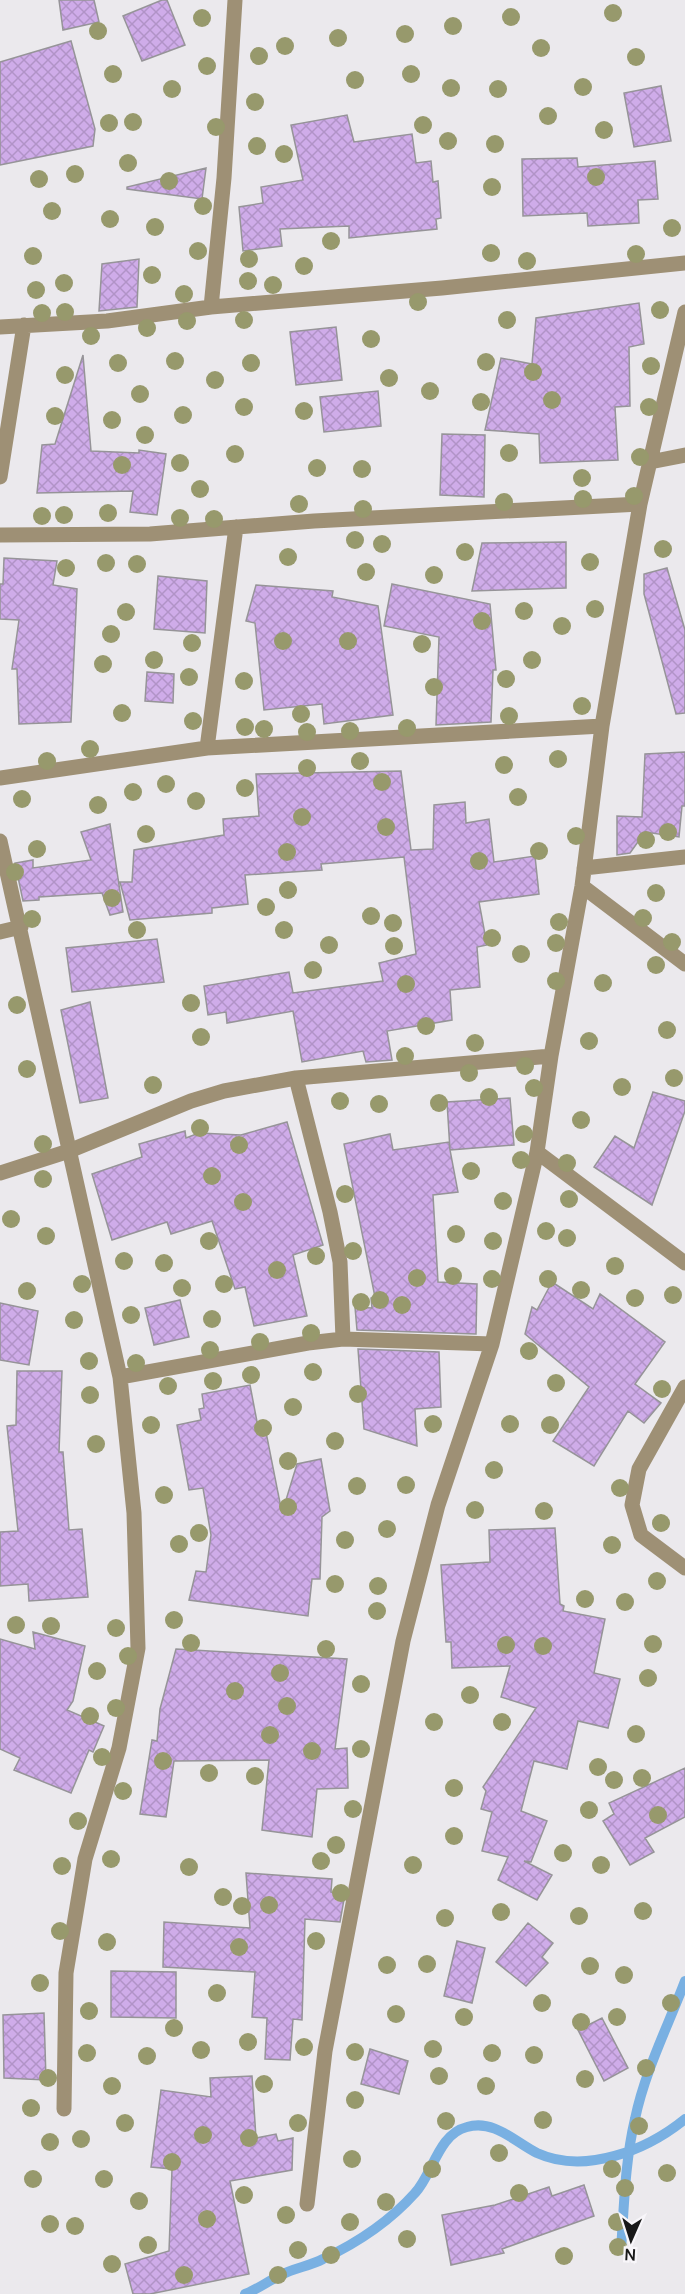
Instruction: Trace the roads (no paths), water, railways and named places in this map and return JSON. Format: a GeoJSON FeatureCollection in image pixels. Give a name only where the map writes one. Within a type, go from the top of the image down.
{"type":"FeatureCollection","features":[{"type":"Feature","properties":{"kind":"street"},"geometry":{"type":"LineString","coordinates":[[211,307],[224,178],[235,0]]}},
{"type":"Feature","properties":{"kind":"street"},"geometry":{"type":"LineString","coordinates":[[0,327],[107,321],[211,307],[442,288],[685,263]]}},
{"type":"Feature","properties":{"kind":"street"},"geometry":{"type":"LineString","coordinates":[[307,2204],[325,2051],[403,1641],[438,1505],[492,1344],[537,1152],[551,1056],[582,886],[602,726],[640,504],[685,312]]}},
{"type":"Feature","properties":{"kind":"street"},"geometry":{"type":"LineString","coordinates":[[0,477],[24,325]]}},
{"type":"Feature","properties":{"kind":"street"},"geometry":{"type":"LineString","coordinates":[[650,462],[685,455]]}},
{"type":"Feature","properties":{"kind":"street"},"geometry":{"type":"LineString","coordinates":[[0,535],[150,534],[640,504]]}},
{"type":"Feature","properties":{"kind":"street"},"geometry":{"type":"LineString","coordinates":[[207,748],[236,527]]}},
{"type":"Feature","properties":{"kind":"street"},"geometry":{"type":"LineString","coordinates":[[0,778],[207,748],[602,726]]}},
{"type":"Feature","properties":{"kind":"street"},"geometry":{"type":"LineString","coordinates":[[0,841],[120,1377],[134,1513],[138,1648],[119,1748],[85,1860],[68,1961],[64,2109]]}},
{"type":"Feature","properties":{"kind":"street"},"geometry":{"type":"LineString","coordinates":[[584,868],[685,856]]}},
{"type":"Feature","properties":{"kind":"street"},"geometry":{"type":"LineString","coordinates":[[582,886],[685,964]]}},
{"type":"Feature","properties":{"kind":"street"},"geometry":{"type":"LineString","coordinates":[[0,932],[21,927]]}},
{"type":"Feature","properties":{"kind":"street"},"geometry":{"type":"LineString","coordinates":[[0,1173],[69,1151],[191,1101],[224,1091],[296,1078],[551,1056]]}},
{"type":"Feature","properties":{"kind":"street"},"geometry":{"type":"LineString","coordinates":[[296,1078],[340,1262],[344,1339]]}},
{"type":"Feature","properties":{"kind":"street"},"geometry":{"type":"LineString","coordinates":[[537,1152],[685,1263]]}},
{"type":"Feature","properties":{"kind":"street"},"geometry":{"type":"LineString","coordinates":[[120,1377],[308,1342],[344,1339],[492,1344]]}},
{"type":"Feature","properties":{"kind":"street"},"geometry":{"type":"LineString","coordinates":[[685,1387],[639,1469],[632,1505],[641,1535],[685,1568]]}},
{"type":"Feature","properties":{"kind":"waterway"},"geometry":{"type":"LineString","coordinates":[[621,2250],[627,2168],[639,2101],[685,1981]]}},
{"type":"Feature","properties":{"kind":"waterway"},"geometry":{"type":"LineString","coordinates":[[245,2294],[276,2277],[336,2253],[384,2222],[415,2193],[449,2138],[457,2131],[467,2127],[486,2126],[504,2133],[537,2153],[556,2159],[575,2161],[615,2156],[634,2149],[653,2140],[685,2119]]}}]}
